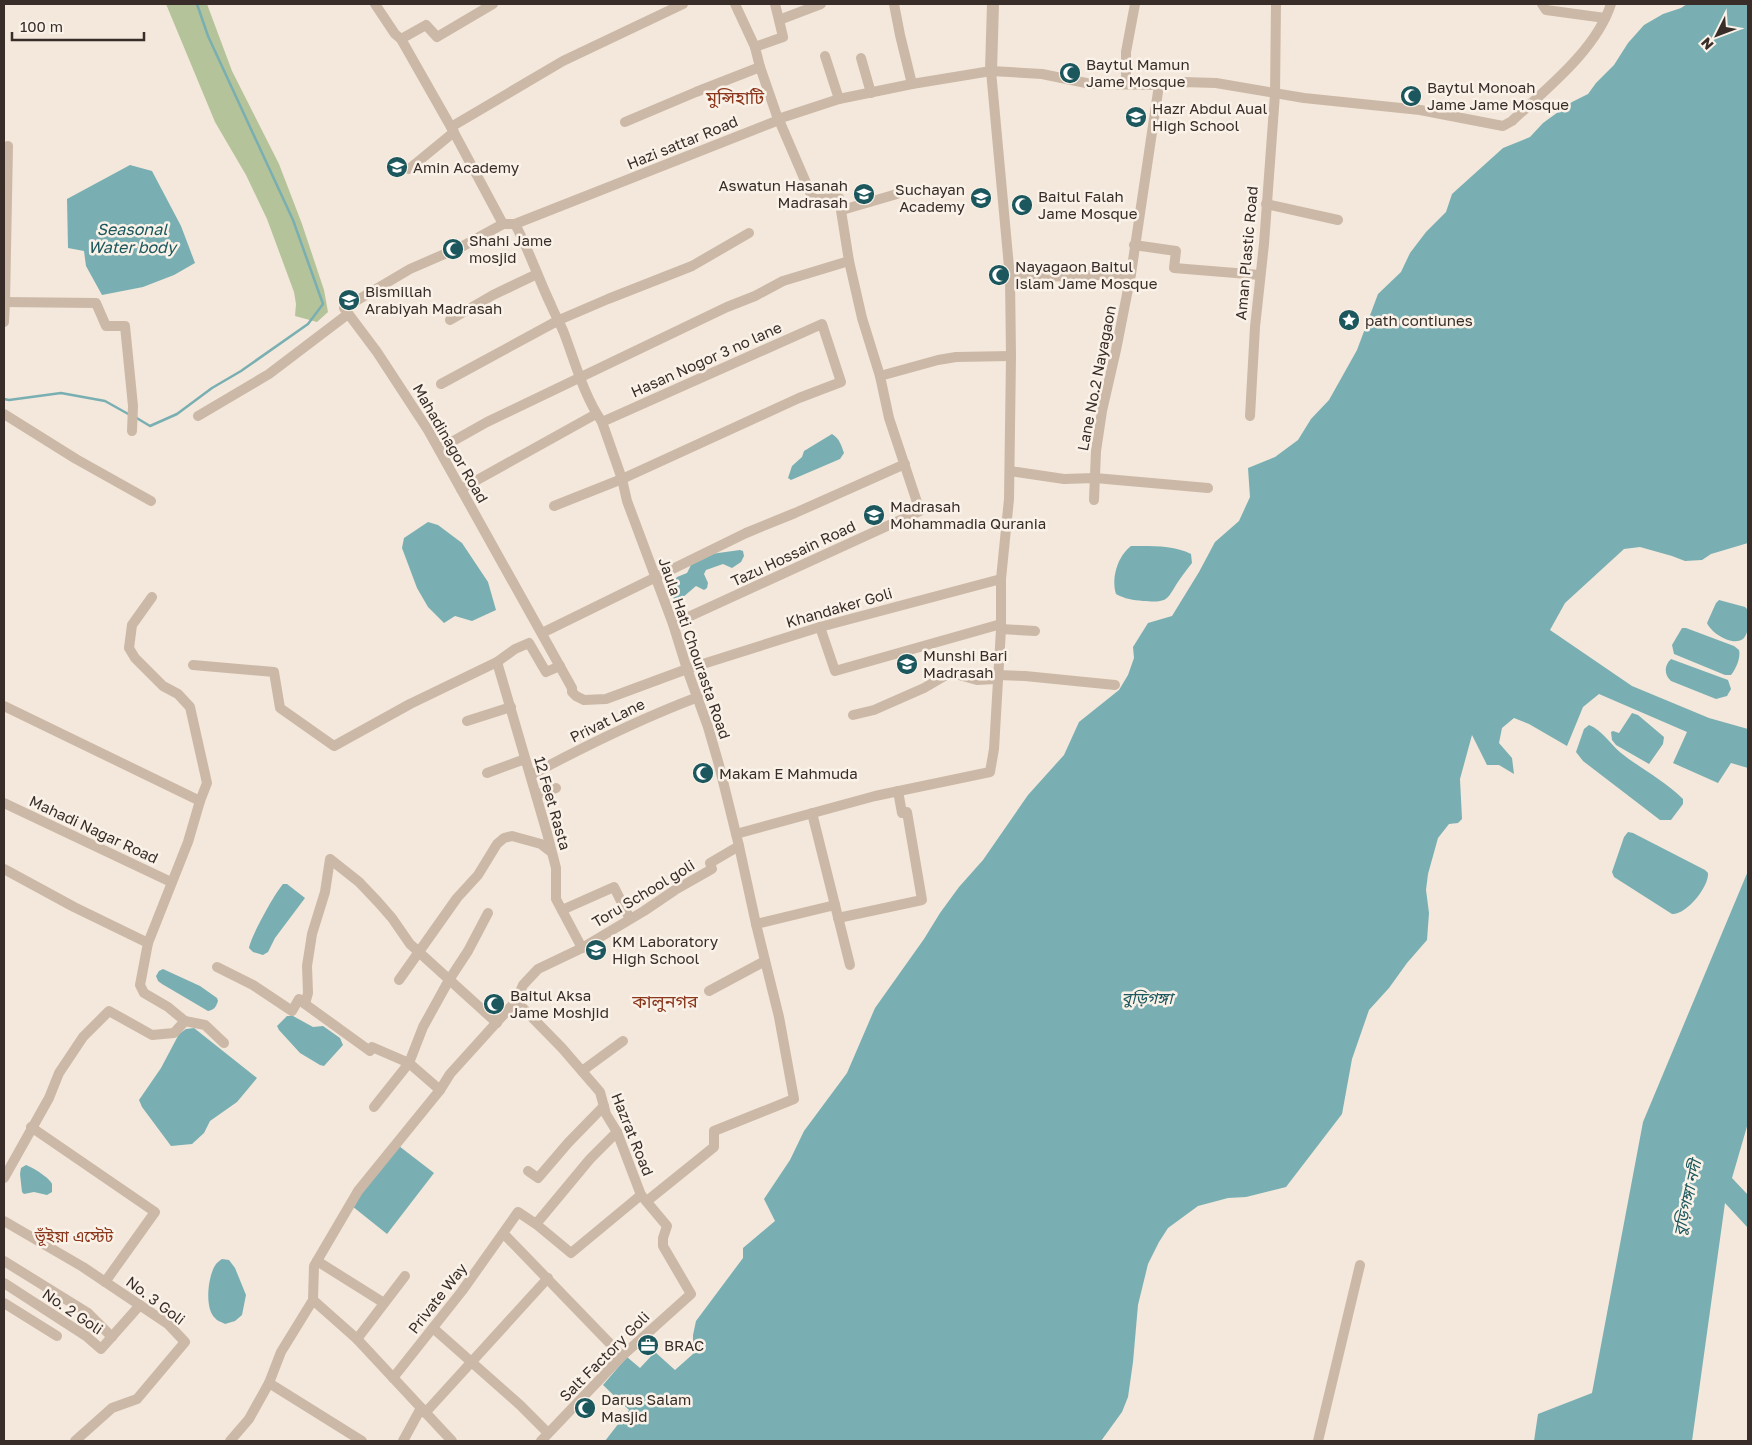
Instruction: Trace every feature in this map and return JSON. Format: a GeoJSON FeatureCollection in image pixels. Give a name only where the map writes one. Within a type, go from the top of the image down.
{"type":"FeatureCollection","features":[{"type":"Feature","properties":{"kind":"street"},"geometry":{"type":"LineString","coordinates":[[198,416],[269,374],[346,311],[410,269],[463,246],[503,224],[401,39],[394,34],[375,4]]}},
{"type":"Feature","properties":{"kind":"street"},"geometry":{"type":"LineString","coordinates":[[401,39],[426,25],[437,37],[493,4]]}},
{"type":"Feature","properties":{"kind":"street"},"geometry":{"type":"LineString","coordinates":[[409,169],[452,129],[563,61],[683,4]]}},
{"type":"Feature","properties":{"kind":"street"},"geometry":{"type":"LineString","coordinates":[[735,4],[755,47],[778,119],[813,199],[839,198],[842,210],[897,194]]}},
{"type":"Feature","properties":{"kind":"street"},"geometry":{"type":"LineString","coordinates":[[755,47],[783,37],[775,4]]}},
{"type":"Feature","properties":{"kind":"street"},"geometry":{"type":"LineString","coordinates":[[778,20],[822,4]]}},
{"type":"Feature","properties":{"kind":"street"},"geometry":{"type":"LineString","coordinates":[[894,4],[912,84]]}},
{"type":"Feature","properties":{"kind":"street"},"geometry":{"type":"LineString","coordinates":[[736,834],[898,791],[990,772],[994,749],[1001,627],[1001,579],[1010,471],[1009,399],[1011,356],[1010,278],[991,71],[993,4]]}},
{"type":"Feature","properties":{"kind":"street"},"geometry":{"type":"LineString","coordinates":[[1126,84],[1126,52],[1134,4]]}},
{"type":"Feature","properties":{"kind":"street","name":"Aman Plastic Road"},"geometry":{"type":"LineString","coordinates":[[1250,416],[1254,327],[1264,244],[1275,94],[1276,4]]}},
{"type":"Feature","properties":{"kind":"street"},"geometry":{"type":"LineString","coordinates":[[1542,4],[1546,10],[1605,18],[1611,4]]}},
{"type":"Feature","properties":{"kind":"street","name":"Hazi sattar Road"},"geometry":{"type":"LineString","coordinates":[[503,224],[515,224],[778,119],[839,99],[912,84],[991,71],[1042,74],[1091,84],[1159,85],[1183,82],[1216,83],[1275,94],[1420,110],[1503,126],[1512,122],[1576,58],[1597,33],[1605,18]]}},
{"type":"Feature","properties":{"kind":"street"},"geometry":{"type":"LineString","coordinates":[[825,56],[839,99]]}},
{"type":"Feature","properties":{"kind":"street"},"geometry":{"type":"LineString","coordinates":[[861,58],[871,93]]}},
{"type":"Feature","properties":{"kind":"street"},"geometry":{"type":"LineString","coordinates":[[625,122],[760,67]]}},
{"type":"Feature","properties":{"kind":"street","name":"Lane No.2 Nayagaon"},"geometry":{"type":"LineString","coordinates":[[1094,500],[1096,451],[1102,411],[1131,274],[1159,85]]}},
{"type":"Feature","properties":{"kind":"street"},"geometry":{"type":"LineString","coordinates":[[4,322],[8,146]]}},
{"type":"Feature","properties":{"kind":"street"},"geometry":{"type":"LineString","coordinates":[[1266,204],[1338,220]]}},
{"type":"Feature","properties":{"kind":"street","name":"Tazu Hossain Road"},"geometry":{"type":"LineString","coordinates":[[673,624],[920,510],[889,418],[880,376],[862,318],[849,261],[842,210]]}},
{"type":"Feature","properties":{"kind":"street","name":"Jaula Hati Chourasta Road"},"geometry":{"type":"LineString","coordinates":[[515,224],[559,320],[599,418],[698,697],[719,765],[739,846],[779,1017],[794,1100],[714,1131],[714,1147],[644,1198]]}},
{"type":"Feature","properties":{"kind":"street"},"geometry":{"type":"LineString","coordinates":[[441,384],[559,320],[692,266],[750,234]]}},
{"type":"Feature","properties":{"kind":"street"},"geometry":{"type":"LineString","coordinates":[[1134,245],[1176,251],[1174,268],[1260,274]]}},
{"type":"Feature","properties":{"kind":"street"},"geometry":{"type":"LineString","coordinates":[[439,450],[487,422],[727,306],[755,296],[783,281],[849,261]]}},
{"type":"Feature","properties":{"kind":"street"},"geometry":{"type":"LineString","coordinates":[[450,320],[493,295],[537,274]]}},
{"type":"Feature","properties":{"kind":"street"},"geometry":{"type":"LineString","coordinates":[[1010,278],[1131,274]]}},
{"type":"Feature","properties":{"kind":"street"},"geometry":{"type":"LineString","coordinates":[[5,302],[96,303],[106,326],[125,326],[133,406],[132,427]]}},
{"type":"Feature","properties":{"kind":"street","name":"Mahadinagor Road"},"geometry":{"type":"LineString","coordinates":[[346,311],[408,398],[572,688]]}},
{"type":"Feature","properties":{"kind":"street","name":"Hasan Nogor 3 no lane"},"geometry":{"type":"LineString","coordinates":[[461,489],[599,418],[822,324],[841,382],[799,398],[622,479]]}},
{"type":"Feature","properties":{"kind":"street"},"geometry":{"type":"LineString","coordinates":[[880,376],[956,357],[1011,356]]}},
{"type":"Feature","properties":{"kind":"street"},"geometry":{"type":"LineString","coordinates":[[4,414],[76,459],[151,501]]}},
{"type":"Feature","properties":{"kind":"street"},"geometry":{"type":"LineString","coordinates":[[542,633],[746,533],[905,464]]}},
{"type":"Feature","properties":{"kind":"street"},"geometry":{"type":"LineString","coordinates":[[1010,471],[1064,479],[1095,478],[1208,488]]}},
{"type":"Feature","properties":{"kind":"street"},"geometry":{"type":"LineString","coordinates":[[554,506],[622,479]]}},
{"type":"Feature","properties":{"kind":"street","name":"Khandaker Goli"},"geometry":{"type":"LineString","coordinates":[[572,688],[572,692],[576,696],[584,700],[606,699],[687,669],[820,627],[1001,579]]}},
{"type":"Feature","properties":{"kind":"street"},"geometry":{"type":"LineString","coordinates":[[152,596],[132,625],[129,648],[135,658],[163,686],[178,694],[190,707],[207,783],[188,842],[148,943],[140,985],[144,993],[168,1007],[185,1021],[205,1025],[224,1043]]}},
{"type":"Feature","properties":{"kind":"street"},"geometry":{"type":"LineString","coordinates":[[820,627],[835,671],[1001,627],[1035,632]]}},
{"type":"Feature","properties":{"kind":"street"},"geometry":{"type":"LineString","coordinates":[[193,665],[274,672],[280,708],[334,746],[410,704],[497,662],[515,649],[529,643],[546,672],[560,666]]}},
{"type":"Feature","properties":{"kind":"street","name":"12 Feet Rasta"},"geometry":{"type":"LineString","coordinates":[[497,662],[531,775],[556,868],[556,899],[582,948]]}},
{"type":"Feature","properties":{"kind":"street"},"geometry":{"type":"LineString","coordinates":[[853,715],[874,710],[924,688],[948,674],[977,680],[996,679],[998,675]]}},
{"type":"Feature","properties":{"kind":"street"},"geometry":{"type":"LineString","coordinates":[[998,675],[1115,685]]}},
{"type":"Feature","properties":{"kind":"street","name":"Privat Lane"},"geometry":{"type":"LineString","coordinates":[[531,775],[654,714],[698,697]]}},
{"type":"Feature","properties":{"kind":"street"},"geometry":{"type":"LineString","coordinates":[[4,706],[200,800]]}},
{"type":"Feature","properties":{"kind":"street"},"geometry":{"type":"LineString","coordinates":[[467,721],[511,707]]}},
{"type":"Feature","properties":{"kind":"street"},"geometry":{"type":"LineString","coordinates":[[487,773],[525,759]]}},
{"type":"Feature","properties":{"kind":"street"},"geometry":{"type":"LineString","coordinates":[[536,796],[556,788]]}},
{"type":"Feature","properties":{"kind":"street"},"geometry":{"type":"LineString","coordinates":[[838,918],[922,900],[908,812],[902,813],[898,791]]}},
{"type":"Feature","properties":{"kind":"street","name":"Mahadi Nagar Road"},"geometry":{"type":"LineString","coordinates":[[4,803],[171,882]]}},
{"type":"Feature","properties":{"kind":"street"},"geometry":{"type":"LineString","coordinates":[[812,813],[850,965]]}},
{"type":"Feature","properties":{"kind":"street"},"geometry":{"type":"LineString","coordinates":[[399,980],[457,898],[478,875],[497,844],[504,838],[512,836],[523,838],[541,844],[550,851]]}},
{"type":"Feature","properties":{"kind":"street","name":"Toru School goli"},"geometry":{"type":"LineString","coordinates":[[317,1261],[358,1191],[440,1090],[450,1074],[516,1001],[523,985],[538,969],[582,948],[712,869],[710,863],[739,846]]}},
{"type":"Feature","properties":{"kind":"street"},"geometry":{"type":"LineString","coordinates":[[305,1004],[308,994],[307,966],[312,934],[325,892],[330,859],[359,882],[378,902],[392,918],[405,939],[418,952],[497,1022]]}},
{"type":"Feature","properties":{"kind":"street"},"geometry":{"type":"LineString","coordinates":[[4,869],[74,907],[148,943]]}},
{"type":"Feature","properties":{"kind":"street"},"geometry":{"type":"LineString","coordinates":[[562,910],[614,887],[630,919]]}},
{"type":"Feature","properties":{"kind":"street"},"geometry":{"type":"LineString","coordinates":[[756,924],[835,905]]}},
{"type":"Feature","properties":{"kind":"street"},"geometry":{"type":"LineString","coordinates":[[374,1107],[409,1063],[423,1027],[488,913]]}},
{"type":"Feature","properties":{"kind":"street"},"geometry":{"type":"LineString","coordinates":[[709,991],[765,961]]}},
{"type":"Feature","properties":{"kind":"street"},"geometry":{"type":"LineString","coordinates":[[218,967],[253,985],[292,1011],[299,1000],[370,1051],[372,1047],[409,1063],[440,1090]]}},
{"type":"Feature","properties":{"kind":"street","name":"Hazrat Road"},"geometry":{"type":"LineString","coordinates":[[516,1001],[562,1048],[600,1092],[604,1106],[617,1132],[644,1198],[667,1226],[663,1238],[664,1246],[691,1294]]}},
{"type":"Feature","properties":{"kind":"street"},"geometry":{"type":"LineString","coordinates":[[4,1178],[49,1098],[59,1073],[83,1037],[109,1010],[152,1035],[174,1033],[185,1021]]}},
{"type":"Feature","properties":{"kind":"street"},"geometry":{"type":"LineString","coordinates":[[582,1071],[623,1041]]}},
{"type":"Feature","properties":{"kind":"street"},"geometry":{"type":"LineString","coordinates":[[528,1171],[538,1178],[568,1142],[604,1106]]}},
{"type":"Feature","properties":{"kind":"street"},"geometry":{"type":"LineString","coordinates":[[32,1127],[155,1212],[105,1282]]}},
{"type":"Feature","properties":{"kind":"street"},"geometry":{"type":"LineString","coordinates":[[617,1132],[590,1159],[536,1224],[571,1253],[644,1198]]}},
{"type":"Feature","properties":{"kind":"street","name":"Private Way"},"geometry":{"type":"LineString","coordinates":[[394,1378],[504,1234],[518,1212],[536,1224]]}},
{"type":"Feature","properties":{"kind":"street","name":"No. 3 Goli"},"geometry":{"type":"LineString","coordinates":[[4,1220],[83,1267],[140,1305],[168,1324],[185,1342],[137,1399],[112,1408],[75,1441]]}},
{"type":"Feature","properties":{"kind":"street"},"geometry":{"type":"LineString","coordinates":[[504,1234],[622,1356]]}},
{"type":"Feature","properties":{"kind":"street"},"geometry":{"type":"LineString","coordinates":[[4,1261],[88,1313],[112,1337]]}},
{"type":"Feature","properties":{"kind":"street"},"geometry":{"type":"LineString","coordinates":[[230,1441],[249,1419],[269,1383],[281,1352],[313,1300],[314,1266],[317,1261],[384,1303]]}},
{"type":"Feature","properties":{"kind":"street"},"geometry":{"type":"LineString","coordinates":[[1318,1441],[1360,1265]]}},
{"type":"Feature","properties":{"kind":"street"},"geometry":{"type":"LineString","coordinates":[[357,1339],[405,1276]]}},
{"type":"Feature","properties":{"kind":"street"},"geometry":{"type":"LineString","coordinates":[[403,1441],[423,1410],[473,1362],[548,1278]]}},
{"type":"Feature","properties":{"kind":"street","name":"No. 2 Goli"},"geometry":{"type":"LineString","coordinates":[[4,1283],[86,1336],[101,1349],[140,1305]]}},
{"type":"Feature","properties":{"kind":"street","name":"Salt Factory Goli"},"geometry":{"type":"LineString","coordinates":[[545,1437],[622,1356],[691,1294]]}},
{"type":"Feature","properties":{"kind":"street"},"geometry":{"type":"LineString","coordinates":[[313,1300],[357,1339],[452,1441]]}},
{"type":"Feature","properties":{"kind":"street"},"geometry":{"type":"LineString","coordinates":[[4,1303],[57,1336]]}},
{"type":"Feature","properties":{"kind":"street"},"geometry":{"type":"LineString","coordinates":[[433,1328],[473,1362],[545,1437]]}},
{"type":"Feature","properties":{"kind":"street"},"geometry":{"type":"LineString","coordinates":[[269,1383],[362,1441]]}},
{"type":"Feature","properties":{"kind":"green space"},"geometry":{"type":"Polygon","coordinates":[[[166,4],[207,4],[232,71],[279,164],[302,224],[324,290],[328,312],[317,322],[295,316],[294,292],[267,219],[246,175],[215,122],[166,4]]]}},
{"type":"Feature","properties":{"kind":"water","name":"বুড়িগঙ্গা"},"geometry":{"type":"Polygon","coordinates":[[[1687,4],[1748,4],[1748,543],[1711,554],[1702,560],[1685,561],[1640,547],[1624,549],[1565,603],[1550,630],[1632,686],[1709,718],[1748,729],[1748,768],[1731,763],[1718,783],[1673,763],[1687,732],[1599,694],[1583,707],[1567,746],[1529,724],[1514,718],[1502,728],[1499,743],[1512,758],[1514,774],[1499,765],[1487,765],[1472,735],[1460,779],[1462,819],[1458,823],[1449,824],[1438,838],[1428,874],[1426,890],[1429,913],[1427,940],[1369,1010],[1352,1059],[1342,1114],[1286,1187],[1198,1206],[1168,1228],[1148,1264],[1138,1305],[1128,1397],[1122,1412],[1101,1441],[605,1441],[629,1410],[603,1385],[627,1357],[640,1368],[655,1352],[675,1370],[693,1354],[693,1335],[696,1321],[743,1258],[743,1248],[775,1221],[764,1199],[790,1160],[804,1131],[847,1073],[875,1008],[959,887],[983,860],[1028,795],[1064,755],[1079,722],[1119,690],[1128,675],[1134,658],[1133,647],[1148,623],[1172,616],[1215,542],[1239,521],[1250,497],[1248,468],[1275,457],[1298,440],[1311,419],[1329,400],[1357,350],[1378,294],[1401,272],[1410,253],[1426,232],[1446,212],[1452,194],[1503,148],[1530,137],[1543,123],[1572,102],[1588,94],[1614,65],[1628,43],[1644,25],[1663,14],[1687,4]]]}},
{"type":"Feature","properties":{"kind":"water","name":"Seasonal Water body"},"geometry":{"type":"Polygon","coordinates":[[[130,165],[152,171],[181,226],[195,263],[174,275],[143,287],[102,295],[86,266],[84,251],[68,248],[67,199],[130,165]]]}},
{"type":"Feature","properties":{"kind":"water"},"geometry":{"type":"Polygon","coordinates":[[[832,434],[839,440],[844,453],[840,459],[791,480],[788,478],[792,466],[802,457],[804,451],[832,434]]]}},
{"type":"Feature","properties":{"kind":"water"},"geometry":{"type":"Polygon","coordinates":[[[428,522],[438,525],[462,543],[488,582],[496,610],[472,621],[455,616],[444,623],[428,607],[417,588],[402,548],[404,538],[428,522]]]}},
{"type":"Feature","properties":{"kind":"water"},"geometry":{"type":"Polygon","coordinates":[[[1131,546],[1177,549],[1191,554],[1192,563],[1167,598],[1159,601],[1132,600],[1116,594],[1114,581],[1119,561],[1131,546]]]}},
{"type":"Feature","properties":{"kind":"water"},"geometry":{"type":"Polygon","coordinates":[[[743,551],[744,556],[741,562],[732,568],[723,564],[706,570],[704,574],[708,583],[707,588],[704,590],[696,586],[682,598],[674,599],[672,595],[674,582],[677,577],[687,573],[692,563],[711,554],[743,551]]]}},
{"type":"Feature","properties":{"kind":"water"},"geometry":{"type":"Polygon","coordinates":[[[1719,600],[1745,607],[1748,610],[1747,632],[1740,641],[1723,638],[1709,627],[1707,623],[1719,600]]]}},
{"type":"Feature","properties":{"kind":"water"},"geometry":{"type":"Polygon","coordinates":[[[1682,628],[1734,646],[1739,650],[1738,663],[1731,675],[1725,675],[1674,654],[1672,645],[1682,628]]]}},
{"type":"Feature","properties":{"kind":"water"},"geometry":{"type":"Polygon","coordinates":[[[1671,659],[1728,680],[1731,689],[1727,696],[1716,699],[1671,681],[1667,676],[1666,670],[1667,664],[1671,659]]]}},
{"type":"Feature","properties":{"kind":"water"},"geometry":{"type":"Polygon","coordinates":[[[1632,713],[1638,715],[1664,737],[1663,744],[1649,764],[1616,745],[1612,740],[1611,732],[1619,733],[1632,713]]]}},
{"type":"Feature","properties":{"kind":"water"},"geometry":{"type":"Polygon","coordinates":[[[1589,725],[1602,734],[1621,753],[1668,786],[1683,799],[1683,804],[1671,820],[1660,820],[1583,761],[1576,752],[1584,729],[1589,725]]]}},
{"type":"Feature","properties":{"kind":"water"},"geometry":{"type":"Polygon","coordinates":[[[1628,832],[1708,873],[1701,892],[1684,910],[1672,914],[1614,877],[1612,872],[1624,837],[1628,832]]]}},
{"type":"Feature","properties":{"kind":"water","name":"বুড়িগঙ্গা নদী"},"geometry":{"type":"Polygon","coordinates":[[[1748,871],[1748,1123],[1732,1178],[1748,1195],[1748,1228],[1725,1203],[1692,1441],[1534,1441],[1538,1414],[1592,1393],[1643,1122],[1748,871]]]}},
{"type":"Feature","properties":{"kind":"water"},"geometry":{"type":"Polygon","coordinates":[[[283,884],[287,884],[305,898],[275,938],[268,952],[263,955],[253,952],[249,948],[254,934],[269,905],[283,884]]]}},
{"type":"Feature","properties":{"kind":"water"},"geometry":{"type":"Polygon","coordinates":[[[163,969],[200,986],[217,998],[216,1007],[208,1011],[162,984],[156,976],[163,969]]]}},
{"type":"Feature","properties":{"kind":"water"},"geometry":{"type":"Polygon","coordinates":[[[287,1016],[293,1016],[313,1027],[323,1026],[340,1038],[343,1045],[324,1066],[320,1065],[300,1053],[279,1030],[277,1026],[287,1016]]]}},
{"type":"Feature","properties":{"kind":"water"},"geometry":{"type":"Polygon","coordinates":[[[194,1028],[257,1078],[237,1102],[210,1121],[204,1133],[192,1144],[171,1146],[142,1107],[139,1100],[161,1068],[179,1034],[186,1029],[194,1028]]]}},
{"type":"Feature","properties":{"kind":"water"},"geometry":{"type":"Polygon","coordinates":[[[399,1146],[434,1173],[387,1234],[352,1206],[399,1146]]]}},
{"type":"Feature","properties":{"kind":"water"},"geometry":{"type":"Polygon","coordinates":[[[26,1165],[48,1179],[52,1184],[52,1192],[47,1195],[34,1192],[24,1194],[22,1192],[20,1174],[21,1168],[26,1165]]]}},
{"type":"Feature","properties":{"kind":"water"},"geometry":{"type":"Polygon","coordinates":[[[222,1259],[229,1260],[235,1268],[246,1295],[242,1315],[235,1321],[225,1324],[217,1320],[212,1313],[208,1299],[209,1283],[213,1269],[222,1259]]]}},
{"type":"Feature","properties":{"kind":"waterway"},"geometry":{"type":"LineString","coordinates":[[135,417],[150,426],[177,414],[212,388],[241,371],[308,324],[323,304],[293,220],[208,36],[197,4]]}},
{"type":"Feature","properties":{"kind":"waterway"},"geometry":{"type":"LineString","coordinates":[[4,399],[9,400],[61,393],[105,401],[130,415]]}},
{"type":"Feature","properties":{"kind":"place","name":"Baytul Mamun Jame Mosque"},"geometry":{"type":"Point","coordinates":[1070,73]}},
{"type":"Feature","properties":{"kind":"place","name":"Baytul Monoah Jame Jame Mosque"},"geometry":{"type":"Point","coordinates":[1411,96]}},
{"type":"Feature","properties":{"kind":"place","name":"Hazr Abdul Aual High School"},"geometry":{"type":"Point","coordinates":[1136,117]}},
{"type":"Feature","properties":{"kind":"place","name":"Amin Academy"},"geometry":{"type":"Point","coordinates":[397,167]}},
{"type":"Feature","properties":{"kind":"place","name":"Aswatun Hasanah Madrasah"},"geometry":{"type":"Point","coordinates":[864,194]}},
{"type":"Feature","properties":{"kind":"place","name":"Suchayan Academy"},"geometry":{"type":"Point","coordinates":[981,198]}},
{"type":"Feature","properties":{"kind":"place","name":"Baitul Falah Jame Mosque"},"geometry":{"type":"Point","coordinates":[1022,205]}},
{"type":"Feature","properties":{"kind":"place","name":"Shahi Jame mosjid"},"geometry":{"type":"Point","coordinates":[453,249]}},
{"type":"Feature","properties":{"kind":"place","name":"Nayagaon Baitul Islam Jame Mosque"},"geometry":{"type":"Point","coordinates":[999,275]}},
{"type":"Feature","properties":{"kind":"place","name":"Bismillah Arabiyah Madrasah"},"geometry":{"type":"Point","coordinates":[349,300]}},
{"type":"Feature","properties":{"kind":"place","name":"path contiunes"},"geometry":{"type":"Point","coordinates":[1349,320]}},
{"type":"Feature","properties":{"kind":"place","name":"Madrasah Mohammadia Qurania"},"geometry":{"type":"Point","coordinates":[874,515]}},
{"type":"Feature","properties":{"kind":"place","name":"Munshi Bari Madrasah"},"geometry":{"type":"Point","coordinates":[907,664]}},
{"type":"Feature","properties":{"kind":"place","name":"Makam E Mahmuda"},"geometry":{"type":"Point","coordinates":[703,773]}},
{"type":"Feature","properties":{"kind":"place","name":"KM Laboratory High School"},"geometry":{"type":"Point","coordinates":[596,950]}},
{"type":"Feature","properties":{"kind":"place","name":"Baitul Aksa Jame Moshjid"},"geometry":{"type":"Point","coordinates":[494,1004]}},
{"type":"Feature","properties":{"kind":"place","name":"BRAC"},"geometry":{"type":"Point","coordinates":[648,1345]}},
{"type":"Feature","properties":{"kind":"place","name":"Darus Salam Masjid"},"geometry":{"type":"Point","coordinates":[585,1408]}},
{"type":"Feature","properties":{"kind":"district","name":"মুন্সিহাটি"},"geometry":{"type":"Point","coordinates":[735,97]}},
{"type":"Feature","properties":{"kind":"district","name":"কালুনগর"},"geometry":{"type":"Point","coordinates":[665,1001]}},
{"type":"Feature","properties":{"kind":"district","name":"ভূঁইয়া এস্টেট"},"geometry":{"type":"Point","coordinates":[74,1236]}}]}
